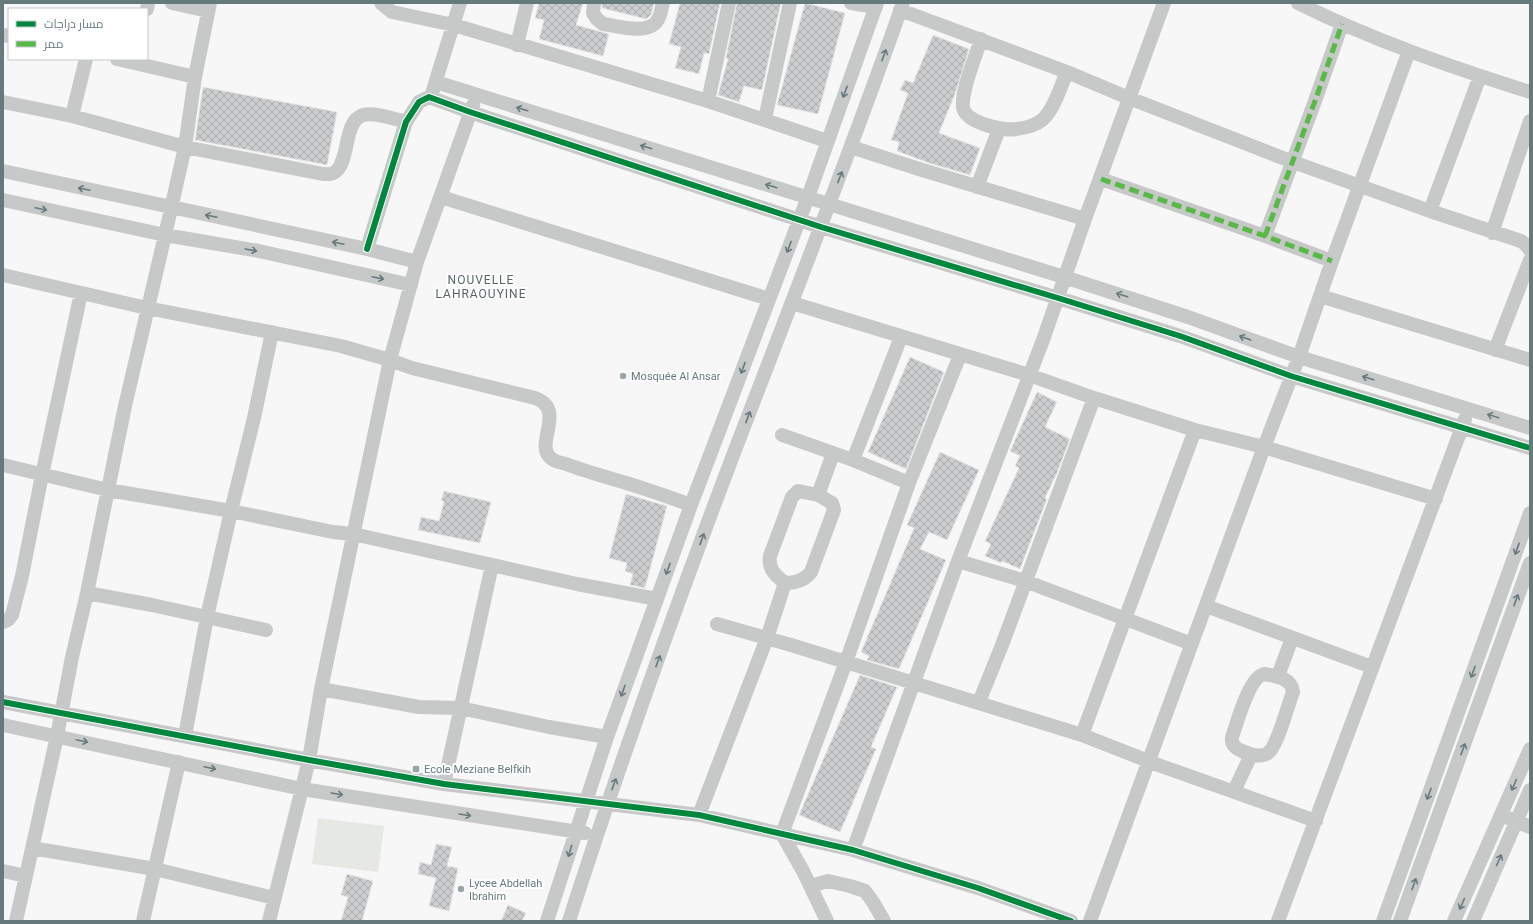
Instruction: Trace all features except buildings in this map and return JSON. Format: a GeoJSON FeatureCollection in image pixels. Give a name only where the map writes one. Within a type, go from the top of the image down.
{"type":"FeatureCollection","features":[{"type":"Feature","properties":{"kind":"street"},"geometry":{"type":"LineString","coordinates":[[16,921],[57,736],[60,712],[87,592],[125,406],[185,146],[195,77],[209,7],[172,3]]}},
{"type":"Feature","properties":{"kind":"street"},"geometry":{"type":"LineString","coordinates":[[381,3],[392,12],[454,25],[708,101],[827,141]]}},
{"type":"Feature","properties":{"kind":"street"},"geometry":{"type":"LineString","coordinates":[[367,248],[406,122],[419,102],[429,97],[436,82],[460,3]]}},
{"type":"Feature","properties":{"kind":"street"},"geometry":{"type":"LineString","coordinates":[[517,45],[527,3]]}},
{"type":"Feature","properties":{"kind":"street"},"geometry":{"type":"LineString","coordinates":[[594,3],[592,8],[594,16],[603,24],[643,29],[652,27],[657,21],[663,3]]}},
{"type":"Feature","properties":{"kind":"street"},"geometry":{"type":"LineString","coordinates":[[708,101],[729,3]]}},
{"type":"Feature","properties":{"kind":"street"},"geometry":{"type":"LineString","coordinates":[[765,119],[790,3]]}},
{"type":"Feature","properties":{"kind":"street"},"geometry":{"type":"LineString","coordinates":[[547,921],[607,737],[691,505],[808,197],[877,5],[851,3]]}},
{"type":"Feature","properties":{"kind":"street"},"geometry":{"type":"LineString","coordinates":[[853,850],[958,561],[1058,298],[1064,277],[1164,3]]}},
{"type":"Feature","properties":{"kind":"street"},"geometry":{"type":"LineString","coordinates":[[1298,3],[1313,7],[1342,24],[1409,52],[1530,92]]}},
{"type":"Feature","properties":{"kind":"street"},"geometry":{"type":"LineString","coordinates":[[569,921],[607,803],[732,459],[820,227],[830,205],[901,7],[1293,162],[1492,233],[1521,241],[1530,250]]}},
{"type":"Feature","properties":{"kind":"street"},"geometry":{"type":"LineString","coordinates":[[1265,236],[1342,24]]}},
{"type":"Feature","properties":{"kind":"street"},"geometry":{"type":"LineString","coordinates":[[981,39],[964,92],[963,108],[965,112],[974,120],[998,129],[1015,130],[1026,128],[1041,121],[1051,108],[1067,72]]}},
{"type":"Feature","properties":{"kind":"street"},"geometry":{"type":"LineString","coordinates":[[1090,921],[1409,52]]}},
{"type":"Feature","properties":{"kind":"street"},"geometry":{"type":"LineString","coordinates":[[72,116],[86,60]]}},
{"type":"Feature","properties":{"kind":"street"},"geometry":{"type":"LineString","coordinates":[[136,61],[195,77]]}},
{"type":"Feature","properties":{"kind":"street"},"geometry":{"type":"LineString","coordinates":[[1430,211],[1480,76]]}},
{"type":"Feature","properties":{"kind":"street"},"geometry":{"type":"LineString","coordinates":[[436,82],[1064,277],[1188,317],[1298,357],[1530,428]]}},
{"type":"Feature","properties":{"kind":"street"},"geometry":{"type":"LineString","coordinates":[[269,921],[309,760],[321,689],[390,360],[417,262],[476,95]]}},
{"type":"Feature","properties":{"kind":"street"},"geometry":{"type":"LineString","coordinates":[[429,97],[470,112],[820,227],[1058,298],[1180,336],[1291,376],[1530,448]]}},
{"type":"Feature","properties":{"kind":"street"},"geometry":{"type":"LineString","coordinates":[[3,102],[72,116],[185,146],[323,174],[335,172],[340,167],[351,128],[360,116],[365,114],[376,115],[406,122]]}},
{"type":"Feature","properties":{"kind":"street"},"geometry":{"type":"LineString","coordinates":[[1492,233],[1530,121]]}},
{"type":"Feature","properties":{"kind":"street"},"geometry":{"type":"LineString","coordinates":[[977,187],[998,129]]}},
{"type":"Feature","properties":{"kind":"street"},"geometry":{"type":"LineString","coordinates":[[851,147],[1085,219]]}},
{"type":"Feature","properties":{"kind":"street"},"geometry":{"type":"LineString","coordinates":[[3,171],[171,208],[367,248],[417,262]]}},
{"type":"Feature","properties":{"kind":"street"},"geometry":{"type":"LineString","coordinates":[[1101,179],[1332,261]]}},
{"type":"Feature","properties":{"kind":"street"},"geometry":{"type":"LineString","coordinates":[[441,197],[769,299]]}},
{"type":"Feature","properties":{"kind":"street"},"geometry":{"type":"LineString","coordinates":[[3,200],[165,235],[258,251],[411,285]]}},
{"type":"Feature","properties":{"kind":"street"},"geometry":{"type":"LineString","coordinates":[[1495,350],[1530,260]]}},
{"type":"Feature","properties":{"kind":"street"},"geometry":{"type":"LineString","coordinates":[[3,275],[147,308],[341,346],[412,368],[540,400],[549,412],[549,424],[545,443],[547,453],[551,459],[579,469],[636,485],[691,505]]}},
{"type":"Feature","properties":{"kind":"street"},"geometry":{"type":"LineString","coordinates":[[3,622],[8,620],[12,615],[22,576],[42,475],[82,293]]}},
{"type":"Feature","properties":{"kind":"street"},"geometry":{"type":"LineString","coordinates":[[1320,296],[1530,360]]}},
{"type":"Feature","properties":{"kind":"street"},"geometry":{"type":"LineString","coordinates":[[792,304],[1029,375],[1094,398],[1195,430],[1361,476],[1436,500]]}},
{"type":"Feature","properties":{"kind":"street"},"geometry":{"type":"LineString","coordinates":[[185,736],[208,617],[231,511],[254,418],[272,332]]}},
{"type":"Feature","properties":{"kind":"street"},"geometry":{"type":"LineString","coordinates":[[853,460],[901,337]]}},
{"type":"Feature","properties":{"kind":"street"},"geometry":{"type":"LineString","coordinates":[[826,921],[810,886],[782,834],[846,662],[909,483],[960,355]]}},
{"type":"Feature","properties":{"kind":"street"},"geometry":{"type":"LineString","coordinates":[[979,702],[1094,398]]}},
{"type":"Feature","properties":{"kind":"street"},"geometry":{"type":"LineString","coordinates":[[1278,921],[1372,667],[1436,500],[1468,409]]}},
{"type":"Feature","properties":{"kind":"street"},"geometry":{"type":"LineString","coordinates":[[1082,735],[1195,430]]}},
{"type":"Feature","properties":{"kind":"street"},"geometry":{"type":"LineString","coordinates":[[782,435],[853,460],[909,483]]}},
{"type":"Feature","properties":{"kind":"street"},"geometry":{"type":"LineString","coordinates":[[818,495],[833,454]]}},
{"type":"Feature","properties":{"kind":"street"},"geometry":{"type":"LineString","coordinates":[[3,465],[108,490],[231,511],[333,532],[353,534],[577,584],[657,599]]}},
{"type":"Feature","properties":{"kind":"street"},"geometry":{"type":"LineString","coordinates":[[802,491],[818,495],[830,502],[834,507],[824,541],[815,565],[808,576],[798,582],[785,583],[773,572],[769,563],[784,515],[792,497],[796,493],[802,491]]}},
{"type":"Feature","properties":{"kind":"street"},"geometry":{"type":"LineString","coordinates":[[1384,921],[1530,513]]}},
{"type":"Feature","properties":{"kind":"street"},"geometry":{"type":"LineString","coordinates":[[958,561],[1026,581],[1192,644]]}},
{"type":"Feature","properties":{"kind":"street"},"geometry":{"type":"LineString","coordinates":[[1400,921],[1530,563]]}},
{"type":"Feature","properties":{"kind":"street"},"geometry":{"type":"LineString","coordinates":[[444,784],[492,565]]}},
{"type":"Feature","properties":{"kind":"street"},"geometry":{"type":"LineString","coordinates":[[699,815],[766,638],[785,583]]}},
{"type":"Feature","properties":{"kind":"street"},"geometry":{"type":"LineString","coordinates":[[87,592],[266,630]]}},
{"type":"Feature","properties":{"kind":"street"},"geometry":{"type":"LineString","coordinates":[[1206,606],[1372,667]]}},
{"type":"Feature","properties":{"kind":"street"},"geometry":{"type":"LineString","coordinates":[[1493,616],[1509,621]]}},
{"type":"Feature","properties":{"kind":"street"},"geometry":{"type":"LineString","coordinates":[[717,624],[792,644],[1082,735],[1148,761],[1316,821]]}},
{"type":"Feature","properties":{"kind":"street"},"geometry":{"type":"LineString","coordinates":[[1278,676],[1292,638]]}},
{"type":"Feature","properties":{"kind":"street"},"geometry":{"type":"LineString","coordinates":[[1261,675],[1278,676],[1289,682],[1292,686],[1292,692],[1274,746],[1266,754],[1251,755],[1238,750],[1234,746],[1232,737],[1253,683],[1261,675]]}},
{"type":"Feature","properties":{"kind":"street"},"geometry":{"type":"LineString","coordinates":[[321,689],[419,707],[460,708],[550,727],[607,737]]}},
{"type":"Feature","properties":{"kind":"street"},"geometry":{"type":"LineString","coordinates":[[3,702],[444,784],[699,815],[853,850],[978,888],[1071,921]]}},
{"type":"Feature","properties":{"kind":"street"},"geometry":{"type":"LineString","coordinates":[[3,725],[302,789],[597,834]]}},
{"type":"Feature","properties":{"kind":"street"},"geometry":{"type":"LineString","coordinates":[[1454,921],[1530,749]]}},
{"type":"Feature","properties":{"kind":"street"},"geometry":{"type":"LineString","coordinates":[[1234,791],[1251,755]]}},
{"type":"Feature","properties":{"kind":"street"},"geometry":{"type":"LineString","coordinates":[[142,921],[179,762]]}},
{"type":"Feature","properties":{"kind":"street"},"geometry":{"type":"LineString","coordinates":[[1473,921],[1530,790]]}},
{"type":"Feature","properties":{"kind":"street"},"geometry":{"type":"LineString","coordinates":[[1501,815],[1530,827]]}},
{"type":"Feature","properties":{"kind":"street"},"geometry":{"type":"LineString","coordinates":[[32,848],[155,869],[274,898]]}},
{"type":"Feature","properties":{"kind":"street"},"geometry":{"type":"LineString","coordinates":[[3,871],[26,876]]}},
{"type":"Feature","properties":{"kind":"street"},"geometry":{"type":"LineString","coordinates":[[810,886],[828,881],[865,891],[884,921]]}},
{"type":"Feature","properties":{"kind":"shaded area"},"geometry":{"type":"Polygon","coordinates":[[[318,818],[384,826],[378,872],[312,864],[318,818]]]}},
{"type":"Feature","properties":{"kind":"marked path"},"geometry":{"type":"LineString","coordinates":[[1265,236],[1342,24]]}},
{"type":"Feature","properties":{"kind":"marked path"},"geometry":{"type":"LineString","coordinates":[[1101,179],[1332,261]]}},
{"type":"Feature","properties":{"kind":"cycle path"},"geometry":{"type":"LineString","coordinates":[[367,249],[406,122],[419,102],[429,97],[470,112],[821,227],[1180,336],[1291,376],[1530,448]]}},
{"type":"Feature","properties":{"kind":"cycle path"},"geometry":{"type":"LineString","coordinates":[[3,702],[444,784],[699,815],[853,850],[978,888],[1071,921]]}},
{"type":"Feature","properties":{"kind":"place","name":"Mosquée Al Ansar"},"geometry":{"type":"Point","coordinates":[623,376]}},
{"type":"Feature","properties":{"kind":"place","name":"Ecole Meziane Belfkih"},"geometry":{"type":"Point","coordinates":[416,769]}},
{"type":"Feature","properties":{"kind":"place","name":"Lycee Abdellah Ibrahim"},"geometry":{"type":"Point","coordinates":[461,889]}},
{"type":"Feature","properties":{"kind":"district","name":"NOUVELLE LAHRAOUYINE"},"geometry":{"type":"Point","coordinates":[481,287]}}]}
